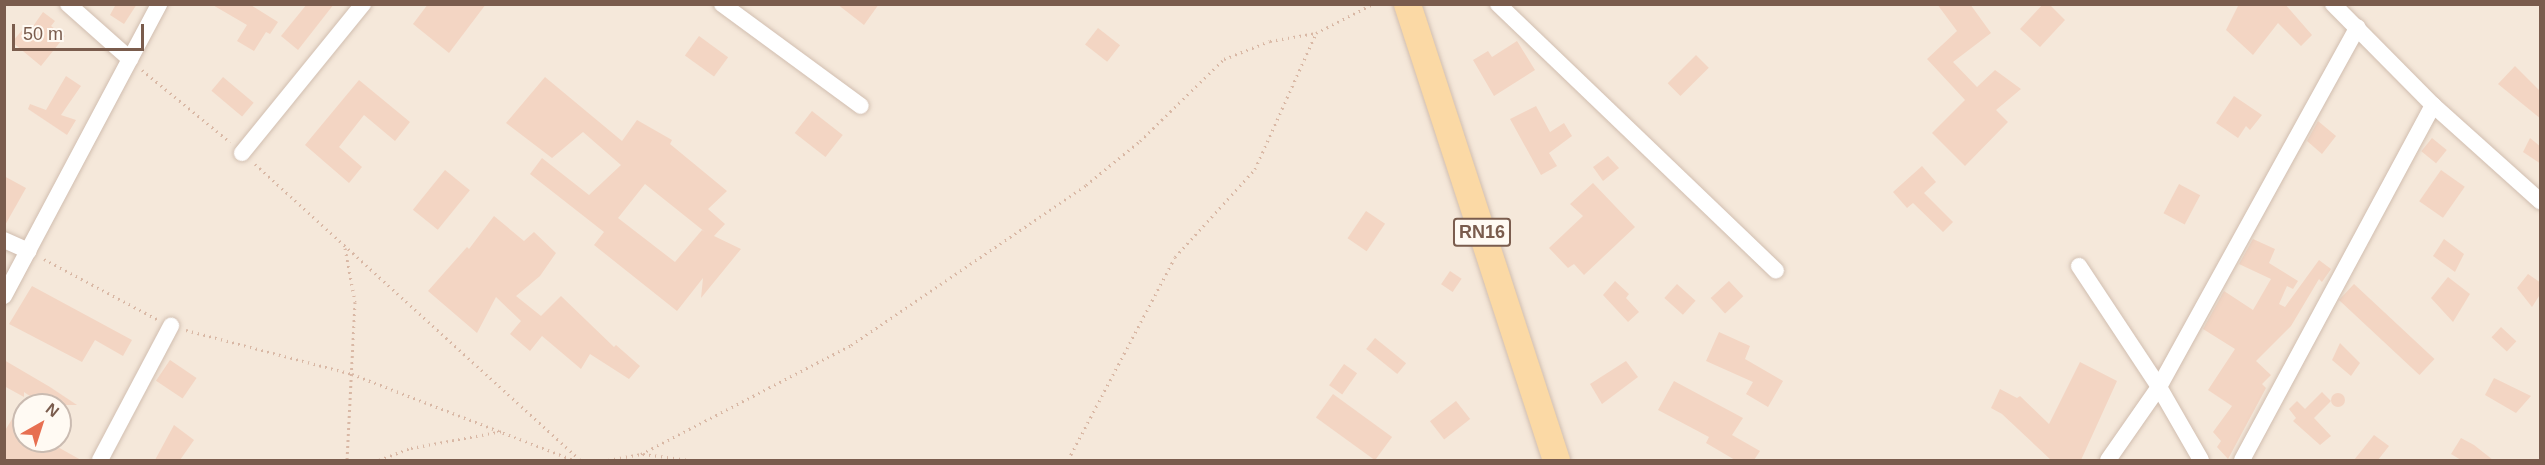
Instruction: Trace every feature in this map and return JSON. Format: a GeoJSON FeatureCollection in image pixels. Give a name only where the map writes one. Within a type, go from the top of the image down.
{"type":"FeatureCollection","features":[{"type":"Feature","properties":{"kind":"main road","name":"RN16"},"geometry":{"type":"LineString","coordinates":[[1407,4],[1556,460]]}},
{"type":"Feature","properties":{"kind":"street"},"geometry":{"type":"LineString","coordinates":[[68,4],[130,59]]}},
{"type":"Feature","properties":{"kind":"street"},"geometry":{"type":"LineString","coordinates":[[4,296],[159,4]]}},
{"type":"Feature","properties":{"kind":"street"},"geometry":{"type":"LineString","coordinates":[[242,153],[363,4]]}},
{"type":"Feature","properties":{"kind":"street"},"geometry":{"type":"LineString","coordinates":[[722,4],[861,106]]}},
{"type":"Feature","properties":{"kind":"street"},"geometry":{"type":"LineString","coordinates":[[1498,4],[1776,271]]}},
{"type":"Feature","properties":{"kind":"street"},"geometry":{"type":"LineString","coordinates":[[2333,4],[2433,105],[2541,201]]}},
{"type":"Feature","properties":{"kind":"street"},"geometry":{"type":"LineString","coordinates":[[2108,460],[2159,387],[2358,27]]}},
{"type":"Feature","properties":{"kind":"street"},"geometry":{"type":"LineString","coordinates":[[2242,460],[2433,105]]}},
{"type":"Feature","properties":{"kind":"street"},"geometry":{"type":"LineString","coordinates":[[4,240],[29,252]]}},
{"type":"Feature","properties":{"kind":"street"},"geometry":{"type":"LineString","coordinates":[[2079,266],[2159,387],[2201,460]]}},
{"type":"Feature","properties":{"kind":"street"},"geometry":{"type":"LineString","coordinates":[[100,460],[171,326]]}},
{"type":"Feature","properties":{"kind":"path"},"geometry":{"type":"LineString","coordinates":[[608,460],[641,454],[851,345],[1086,185],[1140,141],[1224,59],[1270,41],[1316,33],[1373,4]]}},
{"type":"Feature","properties":{"kind":"path"},"geometry":{"type":"LineString","coordinates":[[1068,460],[1175,257],[1255,169],[1316,33]]}},
{"type":"Feature","properties":{"kind":"path"},"geometry":{"type":"LineString","coordinates":[[130,59],[242,153],[580,460]]}},
{"type":"Feature","properties":{"kind":"path"},"geometry":{"type":"LineString","coordinates":[[344,246],[355,302],[347,460]]}},
{"type":"Feature","properties":{"kind":"path"},"geometry":{"type":"LineString","coordinates":[[29,252],[171,326],[352,374],[505,430],[574,460]]}},
{"type":"Feature","properties":{"kind":"path"},"geometry":{"type":"LineString","coordinates":[[379,460],[411,448],[505,430]]}},
{"type":"Feature","properties":{"kind":"path"},"geometry":{"type":"LineString","coordinates":[[641,454],[690,460]]}},
{"type":"Feature","properties":{"kind":"shaded area"},"geometry":{"type":"Polygon","coordinates":[[[4,5],[2540,5],[2540,460],[5,460],[4,5]]]}},
{"type":"Feature","properties":{"kind":"building"},"geometry":{"type":"Polygon","coordinates":[[[116,4],[137,4],[124,24],[110,15],[116,4]]]}},
{"type":"Feature","properties":{"kind":"building"},"geometry":{"type":"Polygon","coordinates":[[[211,4],[249,4],[278,22],[270,34],[266,32],[254,51],[237,41],[247,25],[211,4]]]}},
{"type":"Feature","properties":{"kind":"building"},"geometry":{"type":"Polygon","coordinates":[[[307,4],[334,4],[298,50],[281,36],[307,4]]]}},
{"type":"Feature","properties":{"kind":"building"},"geometry":{"type":"Polygon","coordinates":[[[428,4],[486,4],[449,53],[413,24],[428,4]]]}},
{"type":"Feature","properties":{"kind":"building"},"geometry":{"type":"Polygon","coordinates":[[[837,4],[879,4],[864,25],[837,4]]]}},
{"type":"Feature","properties":{"kind":"building"},"geometry":{"type":"Polygon","coordinates":[[[1937,4],[1970,4],[1991,33],[1953,62],[1977,87],[1995,70],[2021,89],[1996,110],[2008,122],[1965,166],[1932,133],[1965,100],[1927,59],[1957,31],[1937,4]]]}},
{"type":"Feature","properties":{"kind":"building"},"geometry":{"type":"Polygon","coordinates":[[[2043,4],[2049,4],[2065,20],[2040,47],[2020,29],[2043,4]]]}},
{"type":"Feature","properties":{"kind":"building"},"geometry":{"type":"Polygon","coordinates":[[[2239,4],[2285,4],[2312,35],[2301,46],[2278,23],[2253,55],[2226,30],[2239,4]]]}},
{"type":"Feature","properties":{"kind":"building"},"geometry":{"type":"Polygon","coordinates":[[[43,12],[55,21],[51,26],[65,36],[41,66],[12,42],[24,28],[29,32],[43,12]]]}},
{"type":"Feature","properties":{"kind":"building"},"geometry":{"type":"Polygon","coordinates":[[[1098,28],[1120,45],[1107,62],[1085,45],[1098,28]]]}},
{"type":"Feature","properties":{"kind":"building"},"geometry":{"type":"Polygon","coordinates":[[[699,36],[728,57],[714,77],[685,55],[699,36]]]}},
{"type":"Feature","properties":{"kind":"building"},"geometry":{"type":"Polygon","coordinates":[[[1517,41],[1535,70],[1494,96],[1473,60],[1488,51],[1492,57],[1517,41]]]}},
{"type":"Feature","properties":{"kind":"building"},"geometry":{"type":"Polygon","coordinates":[[[1696,55],[1709,68],[1680,96],[1668,83],[1696,55]]]}},
{"type":"Feature","properties":{"kind":"building"},"geometry":{"type":"Polygon","coordinates":[[[2515,66],[2541,92],[2541,119],[2498,84],[2515,66]]]}},
{"type":"Feature","properties":{"kind":"building"},"geometry":{"type":"Polygon","coordinates":[[[66,76],[81,86],[61,115],[76,120],[67,135],[28,109],[30,104],[46,110],[66,76]]]}},
{"type":"Feature","properties":{"kind":"building"},"geometry":{"type":"Polygon","coordinates":[[[223,77],[254,103],[242,117],[211,91],[223,77]]]}},
{"type":"Feature","properties":{"kind":"building"},"geometry":{"type":"Polygon","coordinates":[[[545,77],[622,141],[637,120],[672,140],[670,144],[727,191],[708,209],[725,224],[714,236],[741,249],[701,298],[703,278],[677,311],[594,245],[604,232],[530,174],[542,158],[589,195],[621,165],[583,132],[552,158],[506,123],[545,77]],[[645,184],[618,218],[675,262],[702,230],[705,232],[645,184]]]}},
{"type":"Feature","properties":{"kind":"building"},"geometry":{"type":"Polygon","coordinates":[[[359,80],[410,122],[395,141],[364,115],[339,147],[362,167],[349,183],[305,145],[359,80]]]}},
{"type":"Feature","properties":{"kind":"building"},"geometry":{"type":"Polygon","coordinates":[[[2234,96],[2262,115],[2250,130],[2246,126],[2238,138],[2216,123],[2234,96]]]}},
{"type":"Feature","properties":{"kind":"building"},"geometry":{"type":"Polygon","coordinates":[[[1536,106],[1550,132],[1564,123],[1572,136],[1549,153],[1557,166],[1541,175],[1510,119],[1536,106]]]}},
{"type":"Feature","properties":{"kind":"building"},"geometry":{"type":"Polygon","coordinates":[[[812,111],[843,135],[825,157],[795,133],[812,111]]]}},
{"type":"Feature","properties":{"kind":"building"},"geometry":{"type":"Polygon","coordinates":[[[2318,121],[2336,136],[2322,154],[2307,141],[2318,121]]]}},
{"type":"Feature","properties":{"kind":"building"},"geometry":{"type":"Polygon","coordinates":[[[2432,138],[2447,150],[2436,163],[2421,151],[2432,138]]]}},
{"type":"Feature","properties":{"kind":"building"},"geometry":{"type":"Polygon","coordinates":[[[2530,138],[2541,147],[2541,164],[2523,152],[2530,138]]]}},
{"type":"Feature","properties":{"kind":"building"},"geometry":{"type":"Polygon","coordinates":[[[1608,156],[1619,168],[1603,181],[1593,167],[1608,156]]]}},
{"type":"Feature","properties":{"kind":"building"},"geometry":{"type":"Polygon","coordinates":[[[1922,166],[1936,182],[1924,193],[1953,222],[1943,232],[1913,203],[1907,208],[1893,192],[1922,166]]]}},
{"type":"Feature","properties":{"kind":"building"},"geometry":{"type":"Polygon","coordinates":[[[445,170],[470,190],[438,230],[413,210],[445,170]]]}},
{"type":"Feature","properties":{"kind":"building"},"geometry":{"type":"Polygon","coordinates":[[[2441,170],[2465,187],[2443,218],[2419,201],[2441,170]]]}},
{"type":"Feature","properties":{"kind":"building"},"geometry":{"type":"Polygon","coordinates":[[[4,176],[26,188],[4,227],[4,176]]]}},
{"type":"Feature","properties":{"kind":"building"},"geometry":{"type":"Polygon","coordinates":[[[1593,183],[1635,227],[1584,275],[1574,264],[1568,268],[1549,248],[1583,216],[1570,204],[1593,183]]]}},
{"type":"Feature","properties":{"kind":"building"},"geometry":{"type":"Polygon","coordinates":[[[2179,184],[2200,195],[2185,224],[2164,213],[2179,184]]]}},
{"type":"Feature","properties":{"kind":"building"},"geometry":{"type":"Polygon","coordinates":[[[1366,211],[1385,224],[1367,251],[1348,238],[1366,211]]]}},
{"type":"Feature","properties":{"kind":"building"},"geometry":{"type":"Polygon","coordinates":[[[494,216],[524,241],[534,232],[556,253],[540,276],[516,296],[541,316],[561,296],[614,347],[616,345],[640,366],[629,379],[590,354],[581,369],[542,336],[530,351],[510,334],[521,321],[496,297],[477,333],[428,291],[467,247],[469,249],[494,216]]]}},
{"type":"Feature","properties":{"kind":"building"},"geometry":{"type":"Polygon","coordinates":[[[2253,239],[2275,249],[2269,263],[2298,281],[2293,289],[2287,286],[2279,304],[2285,307],[2319,260],[2331,269],[2322,282],[2319,279],[2291,326],[2256,361],[2271,375],[2262,384],[2266,388],[2228,459],[2217,447],[2221,441],[2213,432],[2232,406],[2208,390],[2235,349],[2203,329],[2224,291],[2253,310],[2271,279],[2239,264],[2253,239]]]}},
{"type":"Feature","properties":{"kind":"building"},"geometry":{"type":"Polygon","coordinates":[[[2444,239],[2464,254],[2455,272],[2433,256],[2444,239]]]}},
{"type":"Feature","properties":{"kind":"building"},"geometry":{"type":"Polygon","coordinates":[[[1450,271],[1462,279],[1453,292],[1441,284],[1450,271]]]}},
{"type":"Feature","properties":{"kind":"building"},"geometry":{"type":"Polygon","coordinates":[[[2528,274],[2541,283],[2541,293],[2532,307],[2517,288],[2528,274]]]}},
{"type":"Feature","properties":{"kind":"building"},"geometry":{"type":"Polygon","coordinates":[[[2448,277],[2470,294],[2453,322],[2431,298],[2448,277]]]}},
{"type":"Feature","properties":{"kind":"building"},"geometry":{"type":"Polygon","coordinates":[[[1615,281],[1629,294],[1626,298],[1639,312],[1628,322],[1603,295],[1615,281]]]}},
{"type":"Feature","properties":{"kind":"building"},"geometry":{"type":"Polygon","coordinates":[[[1729,281],[1743,296],[1725,313],[1711,298],[1729,281]]]}},
{"type":"Feature","properties":{"kind":"building"},"geometry":{"type":"Polygon","coordinates":[[[1677,284],[1696,301],[1683,315],[1664,298],[1677,284]]]}},
{"type":"Feature","properties":{"kind":"building"},"geometry":{"type":"Polygon","coordinates":[[[2354,284],[2434,359],[2419,375],[2339,300],[2354,284]]]}},
{"type":"Feature","properties":{"kind":"building"},"geometry":{"type":"Polygon","coordinates":[[[32,286],[132,340],[123,356],[95,340],[82,362],[9,324],[32,286]]]}},
{"type":"Feature","properties":{"kind":"building"},"geometry":{"type":"Polygon","coordinates":[[[2501,327],[2516,341],[2507,352],[2491,337],[2501,327]]]}},
{"type":"Feature","properties":{"kind":"building"},"geometry":{"type":"Polygon","coordinates":[[[1719,332],[1750,346],[1745,359],[1783,381],[1768,407],[1746,394],[1753,382],[1706,361],[1719,332]]]}},
{"type":"Feature","properties":{"kind":"building"},"geometry":{"type":"Polygon","coordinates":[[[1375,338],[1406,363],[1397,374],[1366,349],[1375,338]]]}},
{"type":"Feature","properties":{"kind":"building"},"geometry":{"type":"Polygon","coordinates":[[[2340,343],[2360,363],[2351,376],[2332,360],[2340,343]]]}},
{"type":"Feature","properties":{"kind":"building"},"geometry":{"type":"Polygon","coordinates":[[[4,360],[59,393],[17,393],[4,386],[4,360]]]}},
{"type":"Feature","properties":{"kind":"building"},"geometry":{"type":"Polygon","coordinates":[[[170,360],[197,378],[183,399],[156,381],[170,360]]]}},
{"type":"Feature","properties":{"kind":"building"},"geometry":{"type":"Polygon","coordinates":[[[1626,361],[1638,377],[1602,404],[1590,384],[1626,361]]]}},
{"type":"Feature","properties":{"kind":"building"},"geometry":{"type":"Polygon","coordinates":[[[2080,362],[2117,381],[2081,460],[2051,460],[2002,414],[1991,408],[2000,389],[2017,398],[2020,396],[2049,424],[2080,362]]]}},
{"type":"Feature","properties":{"kind":"building"},"geometry":{"type":"Polygon","coordinates":[[[1344,364],[1357,373],[1342,394],[1329,385],[1344,364]]]}},
{"type":"Feature","properties":{"kind":"building"},"geometry":{"type":"Polygon","coordinates":[[[2494,378],[2531,396],[2516,413],[2485,395],[2494,378]]]}},
{"type":"Feature","properties":{"kind":"building"},"geometry":{"type":"Polygon","coordinates":[[[1674,381],[1743,418],[1732,435],[1760,451],[1754,460],[1735,460],[1706,443],[1709,437],[1658,410],[1674,381]]]}},
{"type":"Feature","properties":{"kind":"building"},"geometry":{"type":"Polygon","coordinates":[[[2322,392],[2331,401],[2314,418],[2331,436],[2320,445],[2293,421],[2296,418],[2289,409],[2297,401],[2305,409],[2322,392]]]}},
{"type":"Feature","properties":{"kind":"building"},"geometry":{"type":"Polygon","coordinates":[[[2335,393],[2341,393],[2345,400],[2341,407],[2335,407],[2331,403],[2331,397],[2335,393]]]}},
{"type":"Feature","properties":{"kind":"building"},"geometry":{"type":"Polygon","coordinates":[[[1333,394],[1392,437],[1375,460],[1316,417],[1333,394]]]}},
{"type":"Feature","properties":{"kind":"building"},"geometry":{"type":"Polygon","coordinates":[[[1456,401],[1470,419],[1444,439],[1430,421],[1456,401]]]}},
{"type":"Feature","properties":{"kind":"building"},"geometry":{"type":"Polygon","coordinates":[[[12,419],[12,453],[68,453],[81,460],[4,460],[4,432],[12,419]]]}},
{"type":"Feature","properties":{"kind":"building"},"geometry":{"type":"Polygon","coordinates":[[[174,425],[194,440],[180,460],[155,460],[174,425]]]}},
{"type":"Feature","properties":{"kind":"building"},"geometry":{"type":"Polygon","coordinates":[[[2374,435],[2389,446],[2378,460],[2354,460],[2374,435]]]}},
{"type":"Feature","properties":{"kind":"building"},"geometry":{"type":"Polygon","coordinates":[[[2461,438],[2493,460],[2461,460],[2451,454],[2461,438]]]}}]}
